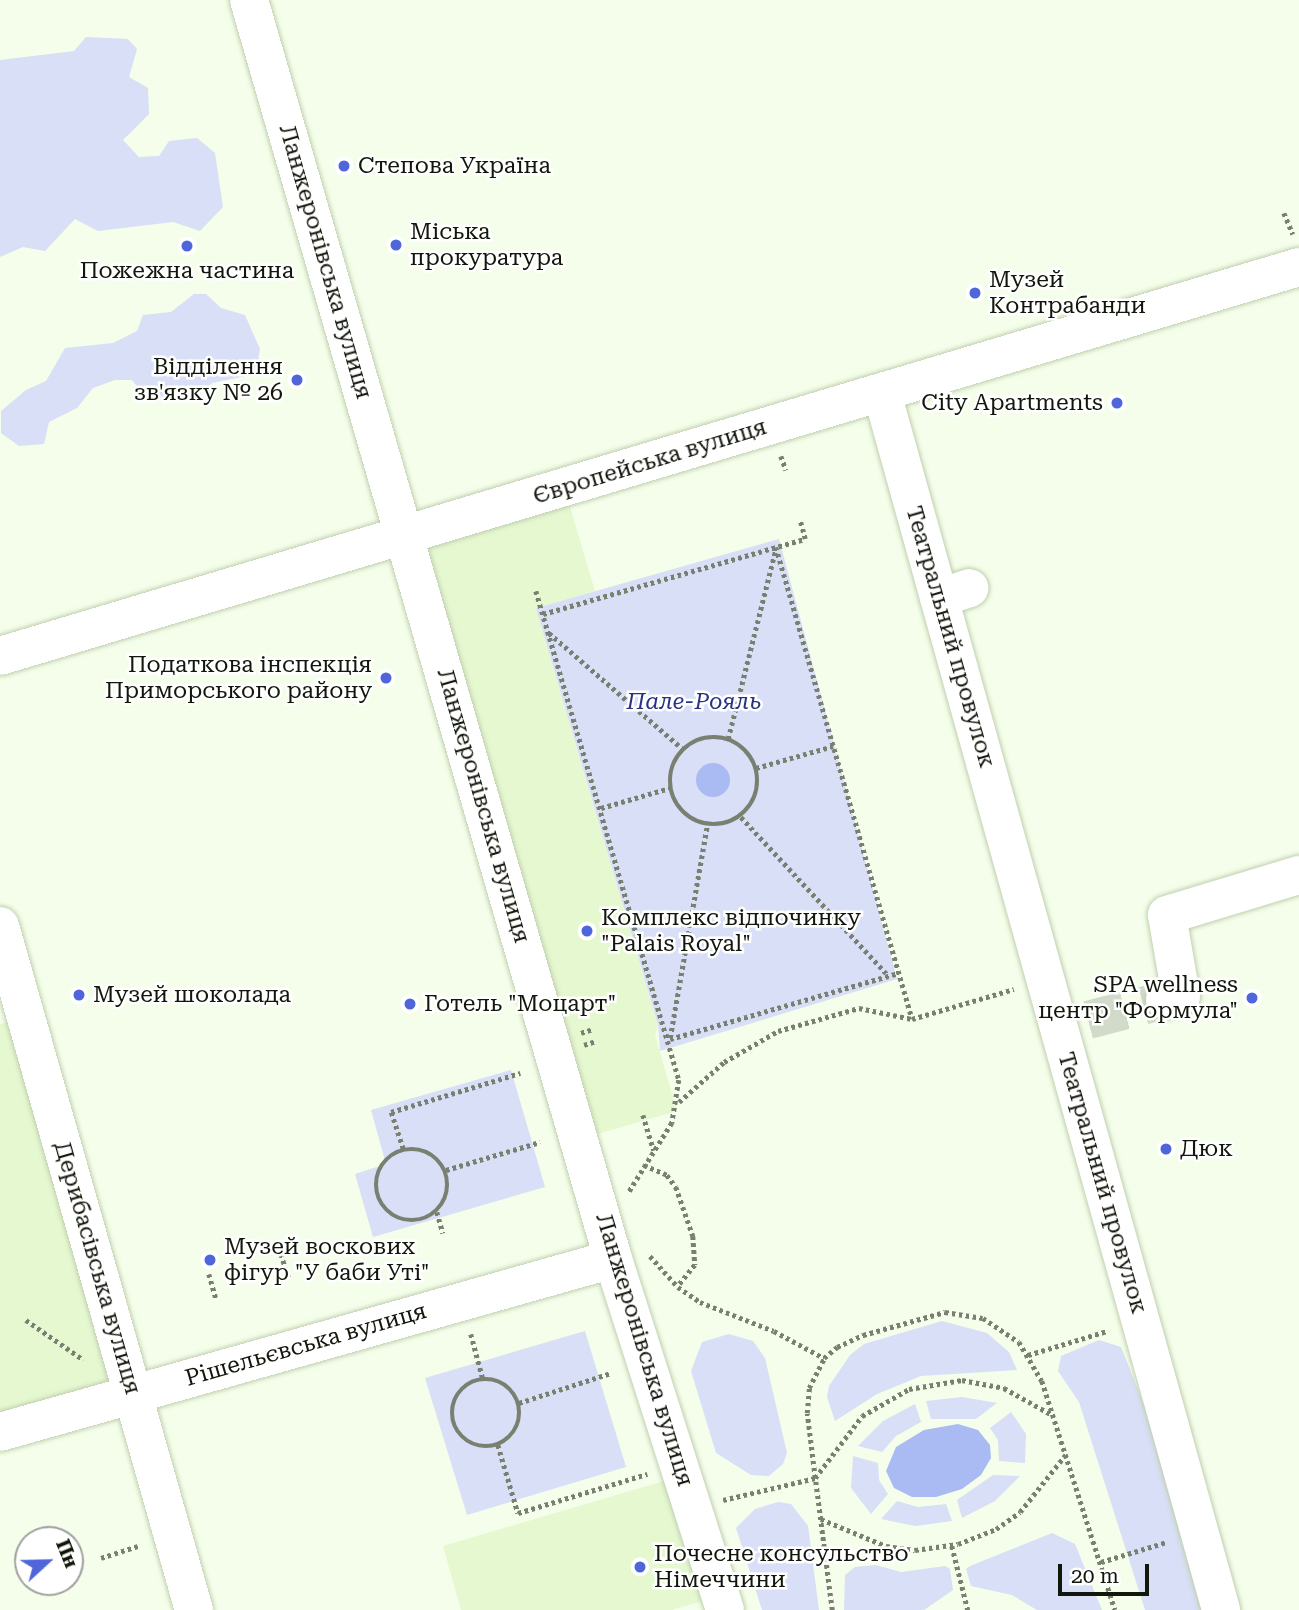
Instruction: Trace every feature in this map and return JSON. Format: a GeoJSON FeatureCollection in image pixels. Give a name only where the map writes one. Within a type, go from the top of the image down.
{"type":"FeatureCollection","features":[{"type":"Feature","properties":{"kind":"street","name":"Ланжеронівська вулиця"},"geometry":{"type":"LineString","coordinates":[[249,0],[404,534],[628,1254],[680,1465],[725,1610]]}},
{"type":"Feature","properties":{"kind":"street","name":"Європейська вулиця"},"geometry":{"type":"LineString","coordinates":[[0,656],[881,393],[1297,254]]}},
{"type":"Feature","properties":{"kind":"street","name":"Театральний провулок"},"geometry":{"type":"LineString","coordinates":[[881,393],[954,593],[1074,1024],[1222,1610]]}},
{"type":"Feature","properties":{"kind":"street"},"geometry":{"type":"LineString","coordinates":[[1165,1000],[1181,996],[1167,915],[1299,875]]}},
{"type":"Feature","properties":{"kind":"street","name":"Дерибасівська вулиця"},"geometry":{"type":"LineString","coordinates":[[0,926],[194,1610]]}},
{"type":"Feature","properties":{"kind":"street","name":"Рішельєвська вулиця"},"geometry":{"type":"LineString","coordinates":[[0,1432],[628,1254]]}},
{"type":"Feature","properties":{"kind":"path"},"geometry":{"type":"LineString","coordinates":[[1284,213],[1297,254]]}},
{"type":"Feature","properties":{"kind":"path"},"geometry":{"type":"LineString","coordinates":[[781,455],[786,470]]}},
{"type":"Feature","properties":{"kind":"path"},"geometry":{"type":"LineString","coordinates":[[543,614],[805,539],[800,520]]}},
{"type":"Feature","properties":{"kind":"path"},"geometry":{"type":"LineString","coordinates":[[728,739],[776,547]]}},
{"type":"Feature","properties":{"kind":"path"},"geometry":{"type":"LineString","coordinates":[[776,547],[912,1019]]}},
{"type":"Feature","properties":{"kind":"path"},"geometry":{"type":"LineString","coordinates":[[536,591],[670,1038],[679,1080],[679,1102],[663,1140],[654,1150],[627,1196]]}},
{"type":"Feature","properties":{"kind":"path"},"geometry":{"type":"LineString","coordinates":[[549,633],[683,750]]}},
{"type":"Feature","properties":{"kind":"path"},"geometry":{"type":"LineString","coordinates":[[704,738],[728,739],[741,745],[756,768],[757,795],[741,817],[707,825],[683,813],[670,788],[675,761],[683,750],[704,738]]}},
{"type":"Feature","properties":{"kind":"path"},"geometry":{"type":"LineString","coordinates":[[756,768],[834,746]]}},
{"type":"Feature","properties":{"kind":"path"},"geometry":{"type":"LineString","coordinates":[[601,808],[670,788]]}},
{"type":"Feature","properties":{"kind":"path"},"geometry":{"type":"LineString","coordinates":[[741,817],[888,976]]}},
{"type":"Feature","properties":{"kind":"path"},"geometry":{"type":"LineString","coordinates":[[670,1038],[707,825]]}},
{"type":"Feature","properties":{"kind":"path"},"geometry":{"type":"LineString","coordinates":[[670,1038],[899,973]]}},
{"type":"Feature","properties":{"kind":"path"},"geometry":{"type":"LineString","coordinates":[[679,1102],[724,1062],[779,1031],[859,1008],[912,1019],[1018,988]]}},
{"type":"Feature","properties":{"kind":"path"},"geometry":{"type":"LineString","coordinates":[[402,1149],[391,1112],[520,1073]]}},
{"type":"Feature","properties":{"kind":"path"},"geometry":{"type":"LineString","coordinates":[[643,1115],[654,1150]]}},
{"type":"Feature","properties":{"kind":"path"},"geometry":{"type":"LineString","coordinates":[[446,1170],[540,1142]]}},
{"type":"Feature","properties":{"kind":"path"},"geometry":{"type":"LineString","coordinates":[[402,1149],[426,1151],[446,1170],[448,1193],[437,1212],[406,1221],[381,1205],[377,1173],[383,1163],[402,1149]]}},
{"type":"Feature","properties":{"kind":"path"},"geometry":{"type":"LineString","coordinates":[[644,1166],[667,1175],[676,1187],[693,1236],[695,1265],[678,1287]]}},
{"type":"Feature","properties":{"kind":"path"},"geometry":{"type":"LineString","coordinates":[[437,1212],[443,1234]]}},
{"type":"Feature","properties":{"kind":"path"},"geometry":{"type":"LineString","coordinates":[[281,1254],[289,1278]]}},
{"type":"Feature","properties":{"kind":"path"},"geometry":{"type":"LineString","coordinates":[[628,1254],[719,1313],[774,1331],[824,1358]]}},
{"type":"Feature","properties":{"kind":"path"},"geometry":{"type":"LineString","coordinates":[[209,1274],[216,1300]]}},
{"type":"Feature","properties":{"kind":"path"},"geometry":{"type":"LineString","coordinates":[[832,1610],[807,1413],[809,1388],[824,1358],[863,1335],[945,1312],[983,1318],[1000,1326],[1028,1355],[1055,1416],[1115,1610]]}},
{"type":"Feature","properties":{"kind":"path"},"geometry":{"type":"LineString","coordinates":[[26,1321],[84,1360]]}},
{"type":"Feature","properties":{"kind":"path"},"geometry":{"type":"LineString","coordinates":[[1028,1355],[1116,1328]]}},
{"type":"Feature","properties":{"kind":"path"},"geometry":{"type":"LineString","coordinates":[[471,1334],[483,1379]]}},
{"type":"Feature","properties":{"kind":"path"},"geometry":{"type":"LineString","coordinates":[[519,1403],[611,1373]]}},
{"type":"Feature","properties":{"kind":"path"},"geometry":{"type":"LineString","coordinates":[[483,1379],[501,1382],[519,1403],[519,1423],[499,1445],[488,1447],[468,1442],[451,1415],[456,1394],[483,1379]]}},
{"type":"Feature","properties":{"kind":"path"},"geometry":{"type":"LineString","coordinates":[[721,1500],[815,1478],[862,1416],[885,1400],[922,1385],[962,1380],[990,1383],[1055,1416]]}},
{"type":"Feature","properties":{"kind":"path"},"geometry":{"type":"LineString","coordinates":[[499,1445],[518,1513],[680,1465]]}},
{"type":"Feature","properties":{"kind":"path"},"geometry":{"type":"LineString","coordinates":[[820,1519],[886,1546],[915,1550],[952,1546],[990,1532],[1020,1512],[1067,1453]]}},
{"type":"Feature","properties":{"kind":"path"},"geometry":{"type":"LineString","coordinates":[[1101,1562],[1177,1538]]}},
{"type":"Feature","properties":{"kind":"path"},"geometry":{"type":"LineString","coordinates":[[101,1558],[139,1546]]}},
{"type":"Feature","properties":{"kind":"path"},"geometry":{"type":"LineString","coordinates":[[952,1546],[968,1610]]}},
{"type":"Feature","properties":{"kind":"shaded area"},"geometry":{"type":"Polygon","coordinates":[[[565,490],[595,591],[536,608],[658,1026],[655,1035],[677,1111],[587,1137],[409,537],[565,490]]]}},
{"type":"Feature","properties":{"kind":"shaded area"},"geometry":{"type":"Polygon","coordinates":[[[25,1018],[127,1389],[0,1424],[0,1024],[25,1018]]]}},
{"type":"Feature","properties":{"kind":"shaded area"},"geometry":{"type":"Polygon","coordinates":[[[681,1476],[718,1597],[671,1610],[461,1610],[443,1546],[681,1476]]]}},
{"type":"Feature","properties":{"kind":"green space"},"geometry":{"type":"Polygon","coordinates":[[[86,37],[128,39],[137,49],[129,77],[148,88],[149,114],[123,140],[139,157],[159,156],[169,141],[197,138],[215,153],[223,207],[200,231],[173,222],[98,231],[75,219],[45,251],[23,247],[0,257],[0,60],[74,51],[86,37]]]}},
{"type":"Feature","properties":{"kind":"green space"},"geometry":{"type":"Polygon","coordinates":[[[194,294],[206,294],[221,308],[245,315],[260,349],[256,374],[212,383],[196,397],[173,400],[145,396],[132,380],[115,380],[93,388],[77,408],[49,422],[44,444],[19,446],[1,433],[1,411],[26,390],[46,381],[65,348],[113,343],[137,331],[143,315],[171,312],[194,294]]]}},
{"type":"Feature","properties":{"kind":"green space","name":"Пале-Рояль"},"geometry":{"type":"Polygon","coordinates":[[[779,539],[897,979],[660,1051],[658,1025],[536,608],[779,539]]]}},
{"type":"Feature","properties":{"kind":"green space"},"geometry":{"type":"Polygon","coordinates":[[[511,1070],[545,1187],[373,1237],[355,1174],[386,1164],[371,1110],[511,1070]]]}},
{"type":"Feature","properties":{"kind":"green space"},"geometry":{"type":"Polygon","coordinates":[[[942,1321],[987,1333],[1009,1352],[1017,1370],[921,1376],[877,1394],[835,1421],[827,1397],[829,1386],[850,1355],[864,1344],[942,1321]]]}},
{"type":"Feature","properties":{"kind":"green space"},"geometry":{"type":"Polygon","coordinates":[[[585,1331],[626,1467],[467,1515],[425,1378],[585,1331]]]}},
{"type":"Feature","properties":{"kind":"green space"},"geometry":{"type":"Polygon","coordinates":[[[729,1334],[753,1341],[765,1358],[787,1453],[783,1464],[769,1476],[751,1475],[716,1453],[691,1371],[702,1342],[729,1334]]]}},
{"type":"Feature","properties":{"kind":"green space"},"geometry":{"type":"Polygon","coordinates":[[[1099,1340],[1121,1347],[1150,1420],[1203,1610],[1145,1610],[1079,1402],[1058,1371],[1061,1356],[1099,1340]]]}},
{"type":"Feature","properties":{"kind":"green space"},"geometry":{"type":"Polygon","coordinates":[[[962,1397],[997,1403],[976,1419],[931,1419],[926,1401],[962,1397]]]}},
{"type":"Feature","properties":{"kind":"green space"},"geometry":{"type":"Polygon","coordinates":[[[915,1404],[921,1422],[896,1436],[882,1452],[858,1446],[883,1421],[915,1404]]]}},
{"type":"Feature","properties":{"kind":"green space"},"geometry":{"type":"Polygon","coordinates":[[[1011,1412],[1026,1434],[1025,1463],[999,1461],[998,1440],[990,1428],[1011,1412]]]}},
{"type":"Feature","properties":{"kind":"green space"},"geometry":{"type":"Polygon","coordinates":[[[853,1456],[878,1463],[879,1480],[888,1494],[871,1514],[851,1488],[853,1456]]]}},
{"type":"Feature","properties":{"kind":"green space"},"geometry":{"type":"Polygon","coordinates":[[[993,1475],[1020,1476],[995,1501],[962,1518],[957,1500],[993,1475]]]}},
{"type":"Feature","properties":{"kind":"green space"},"geometry":{"type":"Polygon","coordinates":[[[897,1501],[918,1507],[946,1504],[952,1521],[915,1526],[881,1519],[897,1501]]]}},
{"type":"Feature","properties":{"kind":"green space"},"geometry":{"type":"Polygon","coordinates":[[[778,1502],[791,1504],[808,1526],[819,1610],[762,1610],[736,1528],[755,1509],[778,1502]]]}},
{"type":"Feature","properties":{"kind":"green space"},"geometry":{"type":"Polygon","coordinates":[[[1052,1533],[1075,1544],[1102,1610],[1037,1610],[1012,1595],[971,1586],[966,1569],[970,1566],[1052,1533]]]}},
{"type":"Feature","properties":{"kind":"green space"},"geometry":{"type":"Polygon","coordinates":[[[876,1565],[901,1572],[945,1566],[950,1569],[953,1590],[924,1610],[844,1610],[845,1575],[855,1567],[876,1565]]]}},
{"type":"Feature","properties":{"kind":"water"},"geometry":{"type":"Polygon","coordinates":[[[713,763],[725,768],[730,780],[725,792],[713,797],[701,792],[696,780],[701,768],[713,763]]]}},
{"type":"Feature","properties":{"kind":"water"},"geometry":{"type":"Polygon","coordinates":[[[958,1424],[978,1430],[990,1445],[991,1458],[981,1475],[962,1489],[936,1497],[912,1497],[894,1488],[886,1471],[896,1447],[924,1430],[958,1424]]]}},
{"type":"Feature","properties":{"kind":"tunnel"},"geometry":{"type":"LineString","coordinates":[[1088,1020],[1165,1000]]}},
{"type":"Feature","properties":{"kind":"place","name":"Степова Україна"},"geometry":{"type":"Point","coordinates":[344,166]}},
{"type":"Feature","properties":{"kind":"place","name":"Міська прокуратура"},"geometry":{"type":"Point","coordinates":[396,245]}},
{"type":"Feature","properties":{"kind":"place","name":"Пожежна частина"},"geometry":{"type":"Point","coordinates":[187,246]}},
{"type":"Feature","properties":{"kind":"place","name":"Музей Контрабанди"},"geometry":{"type":"Point","coordinates":[975,293]}},
{"type":"Feature","properties":{"kind":"place","name":"Відділення зв'язку № 26"},"geometry":{"type":"Point","coordinates":[297,380]}},
{"type":"Feature","properties":{"kind":"place","name":"City Apartments"},"geometry":{"type":"Point","coordinates":[1117,403]}},
{"type":"Feature","properties":{"kind":"place","name":"Податкова інспекція Приморського району"},"geometry":{"type":"Point","coordinates":[386,678]}},
{"type":"Feature","properties":{"kind":"place","name":"Комплекс відпочинку \"Palais Royal\""},"geometry":{"type":"Point","coordinates":[587,931]}},
{"type":"Feature","properties":{"kind":"place","name":"Музей шоколада"},"geometry":{"type":"Point","coordinates":[79,995]}},
{"type":"Feature","properties":{"kind":"place","name":"SPA wellness центр \"Формула\""},"geometry":{"type":"Point","coordinates":[1252,998]}},
{"type":"Feature","properties":{"kind":"place","name":"Готель \"Моцарт\""},"geometry":{"type":"Point","coordinates":[410,1004]}},
{"type":"Feature","properties":{"kind":"place","name":"Дюк"},"geometry":{"type":"Point","coordinates":[1166,1149]}},
{"type":"Feature","properties":{"kind":"place","name":"Музей воскових фігур \"У баби Уті\""},"geometry":{"type":"Point","coordinates":[210,1260]}},
{"type":"Feature","properties":{"kind":"place","name":"Почесне консульство Німеччини"},"geometry":{"type":"Point","coordinates":[640,1567]}}]}
